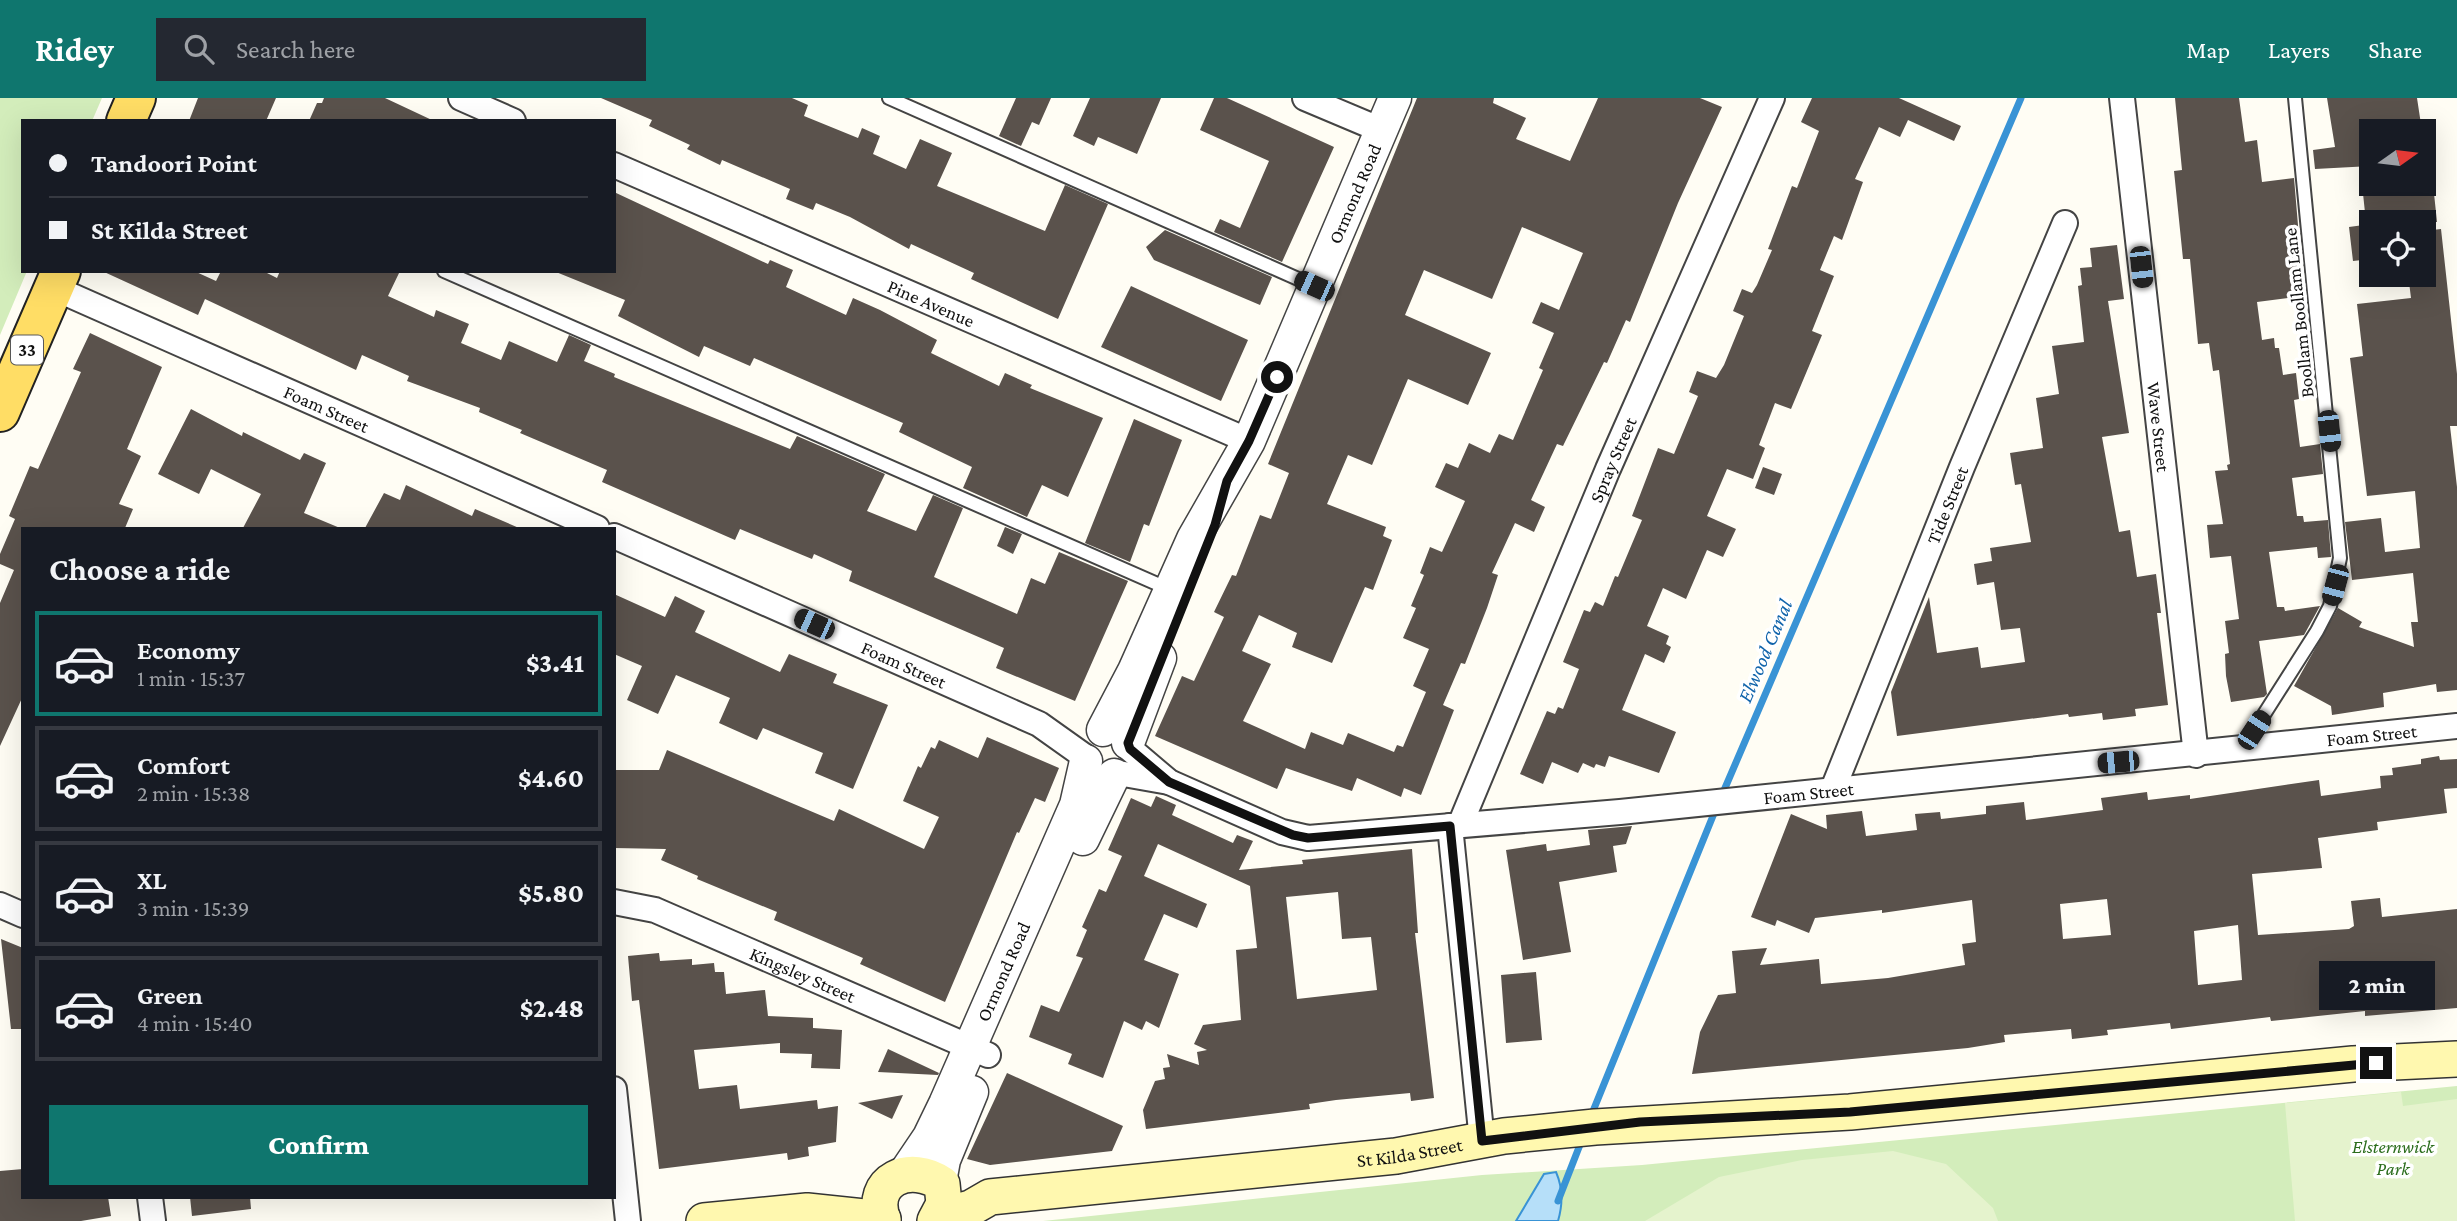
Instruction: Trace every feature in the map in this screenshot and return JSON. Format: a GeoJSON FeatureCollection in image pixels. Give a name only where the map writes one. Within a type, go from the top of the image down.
{"type":"FeatureCollection","features":[{"type":"Feature","properties":{"kind":"main road"},"geometry":{"type":"LineString","coordinates":[[127,119],[136,98]]}},
{"type":"Feature","properties":{"kind":"main road","name":"33"},"geometry":{"type":"LineString","coordinates":[[0,412],[57,280]]}},
{"type":"Feature","properties":{"kind":"main road","name":"St Kilda Street"},"geometry":{"type":"LineString","coordinates":[[940,1202],[971,1208],[990,1197],[1396,1156],[1539,1132],[1640,1122],[1836,1113],[2353,1064],[2457,1059]]}},
{"type":"Feature","properties":{"kind":"main road"},"geometry":{"type":"LineString","coordinates":[[704,1221],[889,1200],[940,1202]]}},
{"type":"Feature","properties":{"kind":"street"},"geometry":{"type":"LineString","coordinates":[[461,98],[508,119]]}},
{"type":"Feature","properties":{"kind":"street"},"geometry":{"type":"LineString","coordinates":[[1305,98],[1381,130]]}},
{"type":"Feature","properties":{"kind":"street","name":"Ormond Road"},"geometry":{"type":"LineString","coordinates":[[940,1202],[944,1160],[978,1051],[1076,805],[1108,752],[1178,593],[1215,525],[1227,481],[1249,441],[1395,98]]}},
{"type":"Feature","properties":{"kind":"street","name":"Spray Street"},"geometry":{"type":"LineString","coordinates":[[1482,1141],[1455,825],[1772,98]]}},
{"type":"Feature","properties":{"kind":"street","name":"Wave Street"},"geometry":{"type":"LineString","coordinates":[[2122,98],[2196,755]]}},
{"type":"Feature","properties":{"kind":"street","name":"Pine Avenue"},"geometry":{"type":"LineString","coordinates":[[616,166],[1249,441]]}},
{"type":"Feature","properties":{"kind":"street","name":"Tide Street"},"geometry":{"type":"LineString","coordinates":[[1833,789],[1956,480],[2065,223]]}},
{"type":"Feature","properties":{"kind":"street","name":"Foam Street"},"geometry":{"type":"LineString","coordinates":[[57,280],[595,527]]}},
{"type":"Feature","properties":{"kind":"street","name":"Foam Street"},"geometry":{"type":"LineString","coordinates":[[616,537],[1108,752],[1169,782],[1303,838],[2196,755],[2457,726]]}},
{"type":"Feature","properties":{"kind":"street","name":"Kingsley Street"},"geometry":{"type":"LineString","coordinates":[[616,902],[655,910],[978,1051]]}},
{"type":"Feature","properties":{"kind":"street"},"geometry":{"type":"LineString","coordinates":[[0,905],[21,914]]}},
{"type":"Feature","properties":{"kind":"street","name":"Ormond Road"},"geometry":{"type":"LineString","coordinates":[[889,1200],[978,1051]]}},
{"type":"Feature","properties":{"kind":"street"},"geometry":{"type":"LineString","coordinates":[[616,1108],[628,1221]]}},
{"type":"Feature","properties":{"kind":"street"},"geometry":{"type":"LineString","coordinates":[[150,1199],[153,1221]]}},
{"type":"Feature","properties":{"kind":"lane"},"geometry":{"type":"LineString","coordinates":[[888,98],[1314,286]]}},
{"type":"Feature","properties":{"kind":"lane","name":"Boollam Boollam Lane"},"geometry":{"type":"LineString","coordinates":[[2242,749],[2330,606],[2340,558],[2295,98]]}},
{"type":"Feature","properties":{"kind":"lane"},"geometry":{"type":"LineString","coordinates":[[449,273],[1178,593]]}},
{"type":"Feature","properties":{"kind":"green space"},"geometry":{"type":"Polygon","coordinates":[[[0,98],[102,98],[93,119],[21,119],[21,273],[26,273],[0,335],[0,98]]]}},
{"type":"Feature","properties":{"kind":"green space","name":"Elsternwick Park"},"geometry":{"type":"Polygon","coordinates":[[[2457,1086],[2457,1221],[1043,1221],[1482,1175],[1642,1165],[2457,1086]]]}},
{"type":"Feature","properties":{"kind":"green space"},"geometry":{"type":"Polygon","coordinates":[[[2401,1092],[2403,1106],[2457,1099],[2457,1221],[2295,1221],[2285,1103],[2401,1092]]]}},
{"type":"Feature","properties":{"kind":"green space"},"geometry":{"type":"Polygon","coordinates":[[[1893,1151],[1946,1164],[1993,1208],[1998,1221],[1645,1221],[1719,1177],[1802,1160],[1893,1151]]]}},
{"type":"Feature","properties":{"kind":"water"},"geometry":{"type":"Polygon","coordinates":[[[1556,1172],[1562,1196],[1558,1221],[1516,1221],[1544,1174],[1556,1172]]]}},
{"type":"Feature","properties":{"kind":"building"},"geometry":{"type":"Polygon","coordinates":[[[198,98],[276,98],[267,119],[190,119],[198,98]]]}},
{"type":"Feature","properties":{"kind":"building"},"geometry":{"type":"Polygon","coordinates":[[[324,98],[385,98],[430,119],[310,119],[317,103],[322,103],[324,98]]]}},
{"type":"Feature","properties":{"kind":"building"},"geometry":{"type":"Polygon","coordinates":[[[601,98],[792,98],[808,105],[804,116],[858,138],[862,128],[880,136],[873,154],[906,169],[920,139],[952,153],[937,186],[1045,231],[1065,185],[1108,204],[1058,319],[971,279],[974,273],[911,244],[909,249],[850,217],[816,203],[813,210],[786,199],[790,189],[722,160],[720,165],[687,149],[690,145],[649,126],[652,120],[601,98]]]}},
{"type":"Feature","properties":{"kind":"building"},"geometry":{"type":"Polygon","coordinates":[[[1016,98],[1051,98],[1039,125],[1032,122],[1021,146],[999,136],[1016,98]]]}},
{"type":"Feature","properties":{"kind":"building"},"geometry":{"type":"Polygon","coordinates":[[[1090,98],[1161,98],[1137,154],[1098,137],[1094,146],[1073,136],[1090,98]]]}},
{"type":"Feature","properties":{"kind":"building"},"geometry":{"type":"Polygon","coordinates":[[[1214,98],[1227,98],[1334,147],[1282,262],[1214,232],[1220,219],[1240,228],[1269,161],[1200,130],[1214,98]]]}},
{"type":"Feature","properties":{"kind":"building"},"geometry":{"type":"Polygon","coordinates":[[[1417,98],[1494,98],[1493,103],[1526,118],[1516,139],[1570,161],[1598,98],[1700,98],[1722,107],[1678,203],[1630,322],[1626,320],[1607,363],[1604,362],[1563,446],[1557,444],[1531,500],[1545,507],[1534,532],[1515,523],[1492,573],[1498,575],[1487,608],[1465,664],[1461,663],[1443,705],[1454,710],[1421,795],[1404,788],[1401,797],[1357,778],[1352,791],[1286,768],[1277,789],[1155,736],[1182,676],[1194,681],[1224,617],[1214,612],[1232,575],[1236,576],[1260,515],[1271,519],[1289,473],[1268,464],[1417,98]],[[1522,227],[1492,299],[1424,270],[1405,315],[1491,353],[1468,405],[1408,379],[1372,465],[1348,455],[1327,504],[1386,527],[1383,536],[1392,540],[1373,590],[1365,587],[1332,663],[1292,647],[1297,633],[1259,615],[1242,651],[1271,664],[1243,721],[1305,749],[1311,732],[1343,745],[1348,733],[1394,752],[1397,745],[1403,747],[1426,692],[1413,686],[1429,649],[1403,638],[1416,608],[1411,606],[1424,575],[1420,573],[1430,547],[1442,552],[1465,501],[1435,487],[1446,463],[1458,468],[1469,443],[1490,453],[1499,434],[1513,440],[1543,370],[1539,368],[1554,333],[1532,323],[1541,302],[1559,310],[1583,253],[1522,227]]]}},
{"type":"Feature","properties":{"kind":"building"},"geometry":{"type":"Polygon","coordinates":[[[1812,98],[1899,98],[1961,126],[1954,141],[1908,120],[1900,137],[1879,127],[1855,179],[1863,182],[1842,240],[1834,236],[1820,270],[1834,276],[1812,331],[1822,335],[1791,409],[1775,403],[1759,445],[1765,448],[1753,479],[1727,469],[1707,516],[1736,529],[1723,557],[1707,550],[1686,599],[1663,588],[1647,626],[1669,636],[1666,644],[1671,647],[1664,663],[1645,654],[1622,710],[1676,732],[1659,773],[1609,756],[1605,767],[1596,764],[1594,768],[1583,763],[1578,773],[1552,762],[1543,784],[1520,774],[1547,711],[1555,714],[1558,707],[1563,709],[1579,669],[1563,662],[1584,610],[1590,612],[1595,602],[1603,606],[1615,576],[1618,577],[1642,520],[1632,516],[1658,448],[1674,454],[1698,396],[1689,392],[1697,371],[1716,378],[1724,365],[1744,316],[1733,311],[1742,289],[1752,293],[1757,285],[1772,250],[1768,249],[1792,186],[1797,188],[1819,131],[1801,122],[1812,98]]]}},
{"type":"Feature","properties":{"kind":"building"},"geometry":{"type":"Polygon","coordinates":[[[2175,98],[2239,98],[2245,142],[2257,140],[2262,182],[2294,178],[2304,296],[2257,302],[2262,340],[2274,338],[2275,348],[2279,348],[2283,375],[2296,373],[2299,399],[2294,400],[2300,447],[2320,444],[2323,474],[2292,478],[2297,516],[2303,516],[2304,522],[2328,520],[2331,557],[2318,558],[2317,547],[2269,552],[2277,607],[2284,607],[2285,611],[2320,606],[2304,635],[2259,641],[2267,694],[2264,697],[2231,702],[2226,676],[2225,654],[2229,653],[2225,621],[2239,619],[2231,556],[2210,558],[2207,525],[2223,524],[2215,471],[2228,470],[2227,465],[2230,464],[2219,370],[2213,371],[2209,343],[2198,344],[2190,259],[2183,259],[2174,171],[2182,170],[2175,98]]]}},
{"type":"Feature","properties":{"kind":"building"},"geometry":{"type":"Polygon","coordinates":[[[2327,98],[2417,98],[2420,119],[2359,119],[2359,167],[2315,169],[2313,150],[2335,147],[2327,98]]]}},
{"type":"Feature","properties":{"kind":"building"},"geometry":{"type":"Polygon","coordinates":[[[616,193],[768,264],[770,260],[793,270],[786,287],[846,315],[853,298],[880,310],[937,340],[931,353],[999,386],[1005,373],[1032,385],[1030,388],[1103,418],[1068,497],[1042,485],[1027,517],[963,488],[972,467],[899,432],[903,423],[754,358],[750,366],[704,346],[699,357],[618,316],[625,300],[558,273],[616,273],[616,193]]]}},
{"type":"Feature","properties":{"kind":"building"},"geometry":{"type":"Polygon","coordinates":[[[2363,196],[2434,196],[2436,210],[2365,210],[2363,196]]]}},
{"type":"Feature","properties":{"kind":"building"},"geometry":{"type":"Polygon","coordinates":[[[2359,226],[2359,260],[2353,261],[2349,227],[2359,226]]]}},
{"type":"Feature","properties":{"kind":"building"},"geometry":{"type":"Polygon","coordinates":[[[2441,229],[2457,374],[2457,426],[2450,426],[2457,487],[2457,690],[2437,692],[2436,684],[2383,693],[2384,707],[2332,715],[2331,706],[2294,686],[2338,608],[2362,622],[2359,627],[2414,647],[2411,622],[2418,622],[2413,573],[2352,580],[2345,522],[2381,518],[2385,552],[2420,548],[2415,491],[2367,496],[2350,358],[2363,356],[2357,304],[2411,298],[2410,287],[2436,287],[2436,230],[2441,229]]]}},
{"type":"Feature","properties":{"kind":"building"},"geometry":{"type":"Polygon","coordinates":[[[1165,230],[1272,277],[1260,305],[1154,260],[1146,247],[1165,230]]]}},
{"type":"Feature","properties":{"kind":"building"},"geometry":{"type":"Polygon","coordinates":[[[2117,245],[2124,299],[2108,301],[2129,433],[2102,437],[2119,532],[2130,530],[2137,577],[2156,574],[2161,613],[2157,613],[2168,705],[2135,709],[2136,716],[2103,720],[2102,713],[2069,717],[2068,714],[1897,736],[1891,692],[1929,597],[1937,653],[1978,647],[1981,668],[2025,662],[2020,628],[2001,630],[1994,582],[1977,585],[1974,564],[1992,561],[1990,548],[2031,542],[2021,484],[2015,485],[2010,453],[2043,448],[2036,398],[2059,394],[2052,346],[2084,342],[2078,286],[2082,285],[2080,268],[2092,267],[2090,248],[2117,245]]]}},
{"type":"Feature","properties":{"kind":"building"},"geometry":{"type":"Polygon","coordinates":[[[106,273],[198,273],[216,281],[220,273],[267,273],[277,278],[279,273],[399,273],[388,296],[434,317],[436,310],[469,324],[461,343],[501,360],[509,341],[557,362],[569,335],[591,345],[584,361],[615,374],[614,377],[790,449],[797,436],[885,474],[867,511],[916,531],[933,495],[963,508],[934,577],[1017,614],[1031,578],[1045,584],[1059,552],[1128,581],[1075,701],[996,668],[1004,648],[849,581],[852,571],[814,554],[812,559],[740,529],[735,540],[602,482],[607,470],[520,433],[522,430],[479,412],[480,408],[407,381],[409,376],[362,355],[356,370],[205,299],[198,315],[106,273]]]}},
{"type":"Feature","properties":{"kind":"building"},"geometry":{"type":"Polygon","coordinates":[[[1131,286],[1248,340],[1221,401],[1101,347],[1131,286]]]}},
{"type":"Feature","properties":{"kind":"building"},"geometry":{"type":"Polygon","coordinates":[[[90,333],[162,367],[127,449],[141,456],[119,504],[133,509],[125,527],[21,527],[21,700],[0,746],[0,603],[14,570],[0,564],[0,554],[15,519],[9,516],[30,466],[38,469],[81,372],[73,369],[90,333]]]}},
{"type":"Feature","properties":{"kind":"building"},"geometry":{"type":"Polygon","coordinates":[[[191,409],[242,436],[243,432],[300,460],[304,453],[326,463],[304,513],[338,527],[244,527],[261,494],[211,469],[199,494],[158,474],[191,409]]]}},
{"type":"Feature","properties":{"kind":"building"},"geometry":{"type":"Polygon","coordinates":[[[1134,419],[1182,440],[1149,526],[1144,524],[1130,562],[1085,543],[1134,419]]]}},
{"type":"Feature","properties":{"kind":"building"},"geometry":{"type":"Polygon","coordinates":[[[1763,467],[1782,474],[1774,495],[1755,488],[1763,467]]]}},
{"type":"Feature","properties":{"kind":"building"},"geometry":{"type":"Polygon","coordinates":[[[406,485],[472,516],[475,509],[517,527],[366,527],[384,493],[400,500],[406,485]]]}},
{"type":"Feature","properties":{"kind":"building"},"geometry":{"type":"Polygon","coordinates":[[[1005,527],[1022,534],[1013,554],[997,546],[1005,527]]]}},
{"type":"Feature","properties":{"kind":"building"},"geometry":{"type":"Polygon","coordinates":[[[616,595],[665,617],[675,596],[705,611],[695,632],[780,672],[789,654],[837,674],[833,683],[888,705],[853,789],[815,773],[823,753],[763,728],[757,740],[719,723],[730,698],[676,675],[658,714],[627,700],[642,666],[616,655],[616,595]]]}},
{"type":"Feature","properties":{"kind":"building"},"geometry":{"type":"Polygon","coordinates":[[[987,737],[1059,768],[1045,802],[1035,798],[1019,833],[1017,832],[945,1002],[860,964],[863,958],[774,920],[777,912],[697,879],[698,876],[661,860],[666,849],[616,848],[616,770],[659,770],[667,750],[834,821],[839,809],[924,849],[939,817],[903,801],[918,766],[921,768],[931,747],[935,749],[939,740],[978,758],[987,737]]]}},
{"type":"Feature","properties":{"kind":"building"},"geometry":{"type":"Polygon","coordinates":[[[2439,756],[2440,760],[2457,759],[2457,788],[2444,789],[2447,813],[2377,822],[2378,830],[2318,838],[2322,868],[2252,874],[2258,935],[2349,929],[2354,926],[2351,901],[2380,898],[2382,917],[2457,909],[2457,1008],[2365,1016],[2365,1011],[2271,1021],[2270,1017],[2171,1029],[2170,1023],[2107,1030],[2108,1035],[2072,1039],[2071,1029],[2004,1035],[2005,1042],[1968,1048],[1692,1074],[1700,1032],[1718,995],[1736,993],[1732,951],[1767,948],[1760,965],[1819,959],[1821,984],[1888,978],[1965,965],[1962,944],[1976,942],[1972,900],[1882,913],[1882,910],[1815,918],[1809,933],[1777,920],[1775,926],[1751,917],[1791,814],[1827,829],[1826,815],[1862,811],[1866,836],[1917,830],[1915,814],[1940,812],[1941,819],[1986,814],[1986,806],[2024,802],[2026,820],[2103,810],[2101,798],[2147,792],[2148,800],[2190,795],[2190,799],[2319,780],[2321,796],[2381,788],[2380,776],[2393,775],[2392,768],[2421,764],[2421,759],[2439,756]],[[2107,899],[2060,904],[2063,939],[2111,935],[2107,899]],[[2238,925],[2194,931],[2198,985],[2242,980],[2238,925]]]}},
{"type":"Feature","properties":{"kind":"building"},"geometry":{"type":"Polygon","coordinates":[[[1156,796],[1176,805],[1172,815],[1233,843],[1237,835],[1253,841],[1239,870],[1303,864],[1302,860],[1412,849],[1418,933],[1415,933],[1434,1098],[1411,1101],[1410,1093],[1336,1100],[1309,1104],[1310,1109],[1146,1129],[1143,1110],[1155,1081],[1165,1079],[1163,1068],[1170,1067],[1167,1054],[1199,1065],[1197,1052],[1207,1050],[1194,1044],[1203,1025],[1241,1020],[1236,950],[1257,948],[1250,886],[1158,844],[1144,876],[1207,904],[1197,928],[1164,914],[1144,960],[1179,974],[1159,1028],[1146,1021],[1142,1030],[1124,1021],[1103,1078],[1068,1064],[1072,1054],[1029,1037],[1041,1005],[1059,1012],[1083,958],[1076,956],[1087,930],[1082,927],[1099,889],[1106,892],[1122,856],[1108,850],[1131,798],[1151,807],[1156,796]],[[1338,892],[1286,897],[1297,999],[1377,990],[1371,937],[1342,939],[1338,892]]]}},
{"type":"Feature","properties":{"kind":"building"},"geometry":{"type":"Polygon","coordinates":[[[1632,826],[1626,844],[1613,846],[1617,872],[1559,882],[1571,952],[1523,960],[1506,850],[1546,844],[1547,851],[1590,845],[1588,830],[1632,826]]]}},
{"type":"Feature","properties":{"kind":"building"},"geometry":{"type":"Polygon","coordinates":[[[1,939],[21,947],[21,1029],[11,1029],[1,939]]]}},
{"type":"Feature","properties":{"kind":"building"},"geometry":{"type":"Polygon","coordinates":[[[659,953],[660,961],[692,959],[692,965],[714,963],[715,972],[724,972],[726,994],[765,990],[768,1016],[813,1018],[813,1028],[842,1030],[840,1069],[811,1068],[812,1054],[780,1053],[780,1043],[694,1050],[699,1089],[737,1085],[740,1109],[817,1100],[818,1109],[838,1106],[836,1142],[808,1147],[809,1156],[788,1160],[787,1153],[659,1169],[639,1000],[632,1001],[628,956],[659,953]]]}},
{"type":"Feature","properties":{"kind":"building"},"geometry":{"type":"Polygon","coordinates":[[[1536,972],[1542,1040],[1506,1043],[1501,975],[1536,972]]]}},
{"type":"Feature","properties":{"kind":"building"},"geometry":{"type":"Polygon","coordinates":[[[888,1049],[939,1073],[878,1072],[888,1049]]]}},
{"type":"Feature","properties":{"kind":"building"},"geometry":{"type":"Polygon","coordinates":[[[1007,1073],[1123,1126],[1112,1151],[990,1165],[967,1159],[1007,1073]]]}},
{"type":"Feature","properties":{"kind":"building"},"geometry":{"type":"Polygon","coordinates":[[[903,1095],[892,1119],[858,1103],[903,1095]]]}},
{"type":"Feature","properties":{"kind":"building"},"geometry":{"type":"Polygon","coordinates":[[[21,1169],[21,1199],[108,1199],[111,1216],[81,1221],[0,1221],[0,1171],[21,1169]]]}},
{"type":"Feature","properties":{"kind":"building"},"geometry":{"type":"Polygon","coordinates":[[[190,1199],[250,1199],[251,1209],[192,1216],[190,1199]]]}},
{"type":"Feature","properties":{"kind":"waterway","name":"Elwood Canal"},"geometry":{"type":"LineString","coordinates":[[1722,795],[2021,98]]}},
{"type":"Feature","properties":{"kind":"waterway","name":"Elwood Canal"},"geometry":{"type":"LineString","coordinates":[[1591,1116],[1717,806]]}},
{"type":"Feature","properties":{"kind":"waterway","name":"Elwood Canal"},"geometry":{"type":"LineString","coordinates":[[1558,1201],[1583,1137]]}},
{"type":"Feature","properties":{"kind":"route"},"geometry":{"type":"LineString","coordinates":[[1277,377],[1249,441],[1227,481],[1215,525],[1128,743],[1130,749],[1169,782],[1282,832],[1303,838],[1450,826],[1482,1141],[1504,1136],[1640,1122],[1850,1112],[2376,1063]]}}]}
